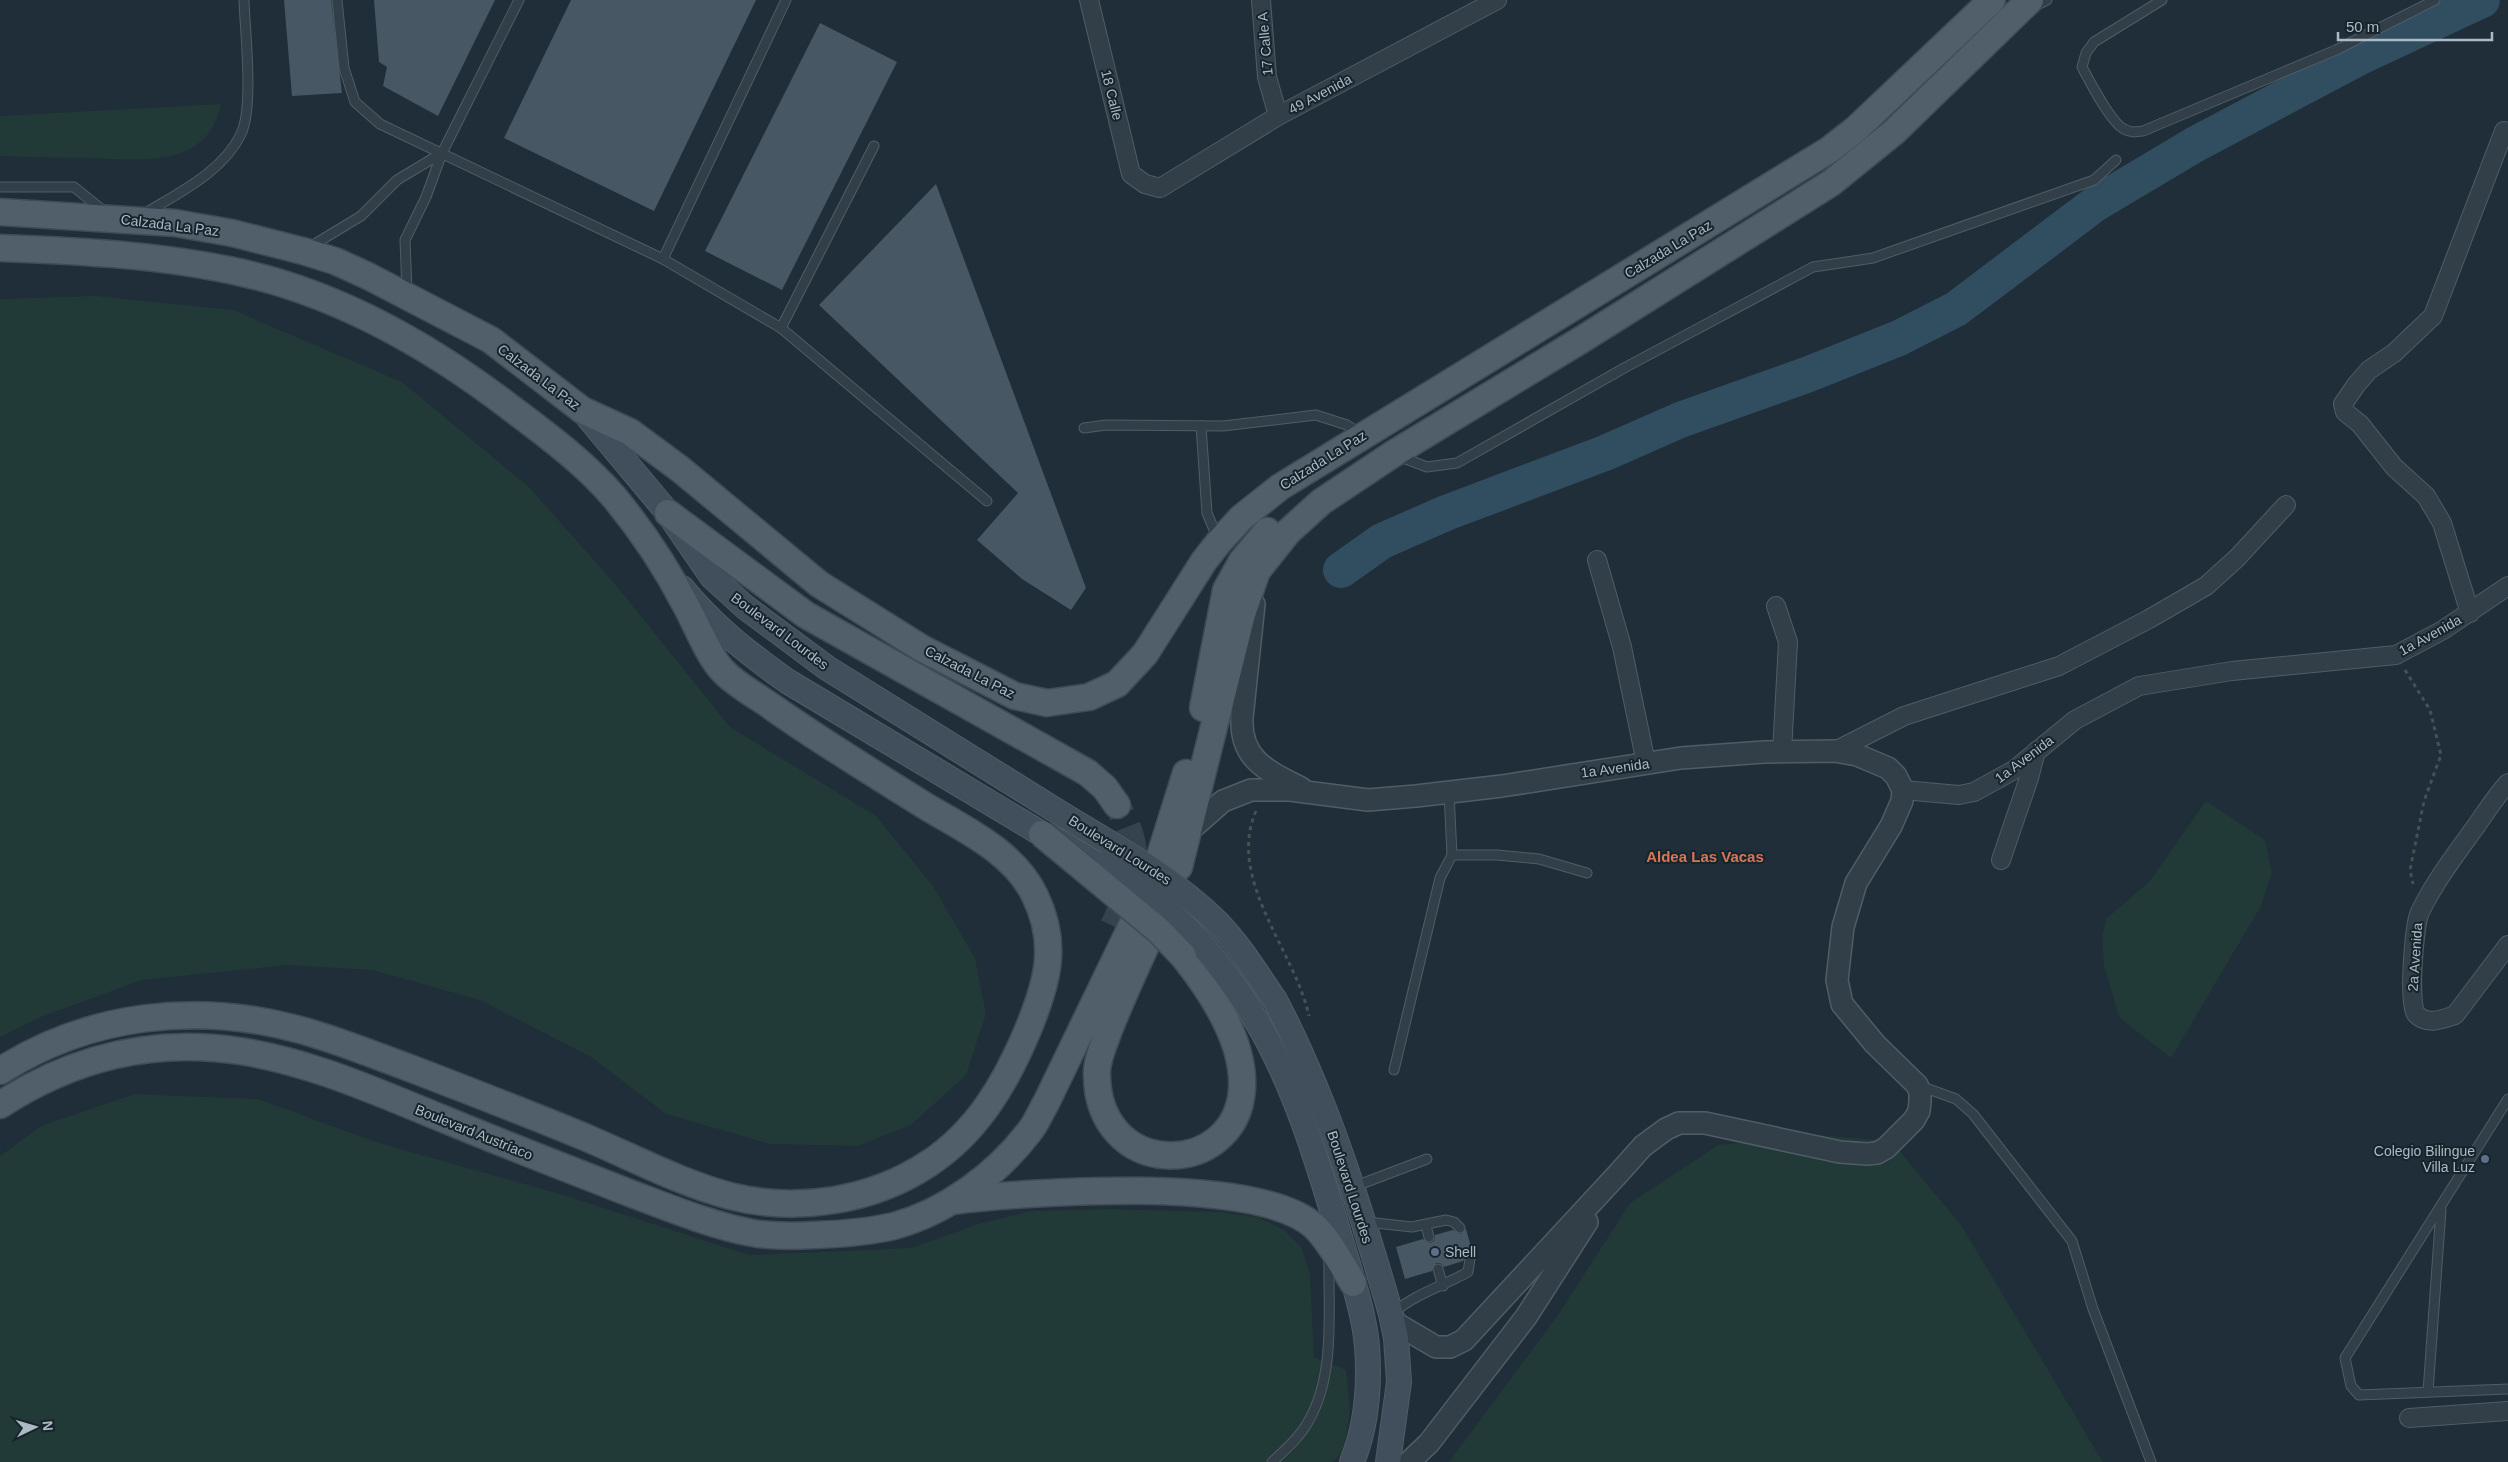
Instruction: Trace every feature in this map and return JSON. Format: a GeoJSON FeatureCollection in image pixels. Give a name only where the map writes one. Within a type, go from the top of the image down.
{"type":"FeatureCollection","features":[{"type":"Feature","properties":{"kind":"main road","name":"Calzada La Paz"},"geometry":{"type":"LineString","coordinates":[[0,212],[123,218],[175,223],[223,232],[303,251],[335,261],[407,294],[491,340],[582,410],[630,432],[680,468],[819,584],[923,649],[1015,696],[1030,701],[1047,703],[1089,697],[1116,684],[1145,654],[1212,551],[1242,518],[1269,495],[1362,435],[1829,150],[1864,123],[1992,0]]}},
{"type":"Feature","properties":{"kind":"main road"},"geometry":{"type":"LineString","coordinates":[[1305,515],[1264,532],[1242,561],[1226,590],[1170,861],[1189,831],[1242,614],[1257,571],[1276,545],[1305,515],[1336,491],[1393,454],[1590,335],[1831,183],[1894,132],[2022,8]]}},
{"type":"Feature","properties":{"kind":"main road"},"geometry":{"type":"LineString","coordinates":[[0,248],[119,254],[182,261],[248,273],[312,293],[363,314],[421,346],[475,382],[565,450],[592,473],[651,543],[720,670],[849,760],[976,837],[1015,867],[1034,894],[1041,910],[1048,945],[1048,974],[1040,999],[1002,1086],[965,1134],[925,1166],[899,1181],[846,1198],[801,1203],[762,1202],[710,1190],[517,1108],[326,1037],[242,1017],[185,1014],[112,1023],[86,1029],[38,1049],[0,1071]]}},
{"type":"Feature","properties":{"kind":"main road","name":"Boulevard Lourdes"},"geometry":{"type":"LineString","coordinates":[[582,410],[668,513],[712,577],[778,633],[827,668],[1178,887],[1217,923],[1275,1000],[1302,1053],[1362,1221],[1392,1318],[1396,1338],[1399,1382],[1388,1462]]}},
{"type":"Feature","properties":{"kind":"main road"},"geometry":{"type":"LineString","coordinates":[[668,513],[796,609],[1088,773],[1105,788],[1117,805]]}},
{"type":"Feature","properties":{"kind":"main road","name":"Boulevard Lourdes"},"geometry":{"type":"LineString","coordinates":[[666,569],[691,600],[716,624],[748,653],[787,681],[1042,834],[1106,863],[1180,922],[1227,976],[1256,1020],[1277,1060],[1302,1121],[1353,1284],[1366,1344],[1368,1380],[1365,1419],[1360,1443],[1352,1462]]}},
{"type":"Feature","properties":{"kind":"main road"},"geometry":{"type":"LineString","coordinates":[[949,1202],[984,1177],[1014,1150],[1031,1129],[1132,927],[1106,1039],[1098,1061],[1098,1077],[1105,1113],[1114,1128],[1123,1139],[1142,1150],[1172,1155],[1190,1153],[1215,1141],[1235,1114],[1242,1088],[1238,1056],[1225,1022],[1201,981],[1182,956],[1158,930],[1042,834]]}},
{"type":"Feature","properties":{"kind":"main road","name":"Boulevard Austríaco"},"geometry":{"type":"LineString","coordinates":[[0,1105],[68,1068],[100,1058],[164,1048],[237,1051],[269,1056],[319,1070],[660,1204],[756,1233],[783,1236],[820,1235],[875,1229],[912,1220],[949,1202]]}},
{"type":"Feature","properties":{"kind":"main road"},"geometry":{"type":"LineString","coordinates":[[949,1202],[1028,1193],[1161,1192],[1222,1195],[1269,1205],[1294,1214],[1314,1227],[1330,1246],[1353,1284]]}},
{"type":"Feature","properties":{"kind":"street","name":"18 Calle"},"geometry":{"type":"LineString","coordinates":[[1089,0],[1131,174],[1145,184]]}},
{"type":"Feature","properties":{"kind":"street","name":"17 Calle A"},"geometry":{"type":"LineString","coordinates":[[1261,0],[1266,77],[1278,116]]}},
{"type":"Feature","properties":{"kind":"street","name":"49 Avenida"},"geometry":{"type":"LineString","coordinates":[[1145,184],[1160,188],[1278,116],[1473,6],[1497,0]]}},
{"type":"Feature","properties":{"kind":"street"},"geometry":{"type":"LineString","coordinates":[[2470,613],[2442,524],[2426,496],[2394,467],[2360,424],[2345,412],[2343,404],[2369,370],[2394,353],[2433,316],[2504,131]]}},
{"type":"Feature","properties":{"kind":"street"},"geometry":{"type":"LineString","coordinates":[[1835,751],[1904,716],[2059,666],[2150,619],[2206,586],[2237,558],[2286,505]]}},
{"type":"Feature","properties":{"kind":"street"},"geometry":{"type":"LineString","coordinates":[[1597,560],[1622,647],[1646,764]]}},
{"type":"Feature","properties":{"kind":"street","name":"1a Avenida"},"geometry":{"type":"LineString","coordinates":[[1257,571],[1242,718],[1244,744],[1252,758],[1265,768],[1315,794]]}},
{"type":"Feature","properties":{"kind":"street","name":"1a Avenida"},"geometry":{"type":"LineString","coordinates":[[1189,831],[1229,797],[1245,791],[1265,789],[1368,800],[1449,793],[1681,758],[1782,752],[1835,751],[1857,755],[1888,768],[1896,776],[1903,790],[1959,795],[1974,792],[2014,770],[2036,750],[2075,720],[2139,686],[2232,671],[2396,655],[2443,630],[2508,586]]}},
{"type":"Feature","properties":{"kind":"street"},"geometry":{"type":"LineString","coordinates":[[1776,606],[1788,642],[1782,752]]}},
{"type":"Feature","properties":{"kind":"street"},"geometry":{"type":"LineString","coordinates":[[2001,860],[2029,778],[2036,750]]}},
{"type":"Feature","properties":{"kind":"street"},"geometry":{"type":"LineString","coordinates":[[2418,914],[2444,870],[2508,783]]}},
{"type":"Feature","properties":{"kind":"street"},"geometry":{"type":"LineString","coordinates":[[1392,1318],[1436,1347],[1450,1347],[1464,1340],[1617,1175],[1632,1156],[1653,1137],[1679,1124],[1705,1123],[1840,1152],[1877,1153],[1886,1148],[1909,1126],[1919,1111],[1921,1097],[1917,1085],[1875,1044],[1842,1004],[1837,980],[1843,928],[1856,883],[1891,826],[1902,801],[1903,790]]}},
{"type":"Feature","properties":{"kind":"street","name":"2a Avenida"},"geometry":{"type":"LineString","coordinates":[[2418,914],[2412,1003],[2416,1014],[2427,1021],[2442,1020],[2455,1015],[2508,944]]}},
{"type":"Feature","properties":{"kind":"street"},"geometry":{"type":"LineString","coordinates":[[1409,1462],[1429,1442],[1526,1317],[1617,1175]]}},
{"type":"Feature","properties":{"kind":"street"},"geometry":{"type":"LineString","coordinates":[[2409,1418],[2508,1411]]}},
{"type":"Feature","properties":{"kind":"lane"},"geometry":{"type":"LineString","coordinates":[[0,187],[74,187],[123,218],[196,183],[231,151],[242,133],[246,112],[248,72],[244,0]]}},
{"type":"Feature","properties":{"kind":"lane"},"geometry":{"type":"LineString","coordinates":[[337,0],[344,68],[355,102],[380,124],[663,259],[781,328],[987,501]]}},
{"type":"Feature","properties":{"kind":"lane"},"geometry":{"type":"LineString","coordinates":[[407,294],[405,240],[426,196],[442,153],[519,0]]}},
{"type":"Feature","properties":{"kind":"lane"},"geometry":{"type":"LineString","coordinates":[[663,259],[786,0]]}},
{"type":"Feature","properties":{"kind":"lane"},"geometry":{"type":"LineString","coordinates":[[2022,8],[2047,0]]}},
{"type":"Feature","properties":{"kind":"lane"},"geometry":{"type":"LineString","coordinates":[[2162,0],[2094,42],[2086,53],[2082,66],[2093,90],[2122,128],[2133,133],[2143,131],[2336,50],[2435,0]]}},
{"type":"Feature","properties":{"kind":"lane"},"geometry":{"type":"LineString","coordinates":[[781,328],[874,146]]}},
{"type":"Feature","properties":{"kind":"lane"},"geometry":{"type":"LineString","coordinates":[[303,251],[360,216],[397,180],[442,153]]}},
{"type":"Feature","properties":{"kind":"lane"},"geometry":{"type":"LineString","coordinates":[[1393,454],[1427,467],[1457,463],[1626,367],[1813,267],[1873,258],[2094,180],[2116,160]]}},
{"type":"Feature","properties":{"kind":"lane"},"geometry":{"type":"LineString","coordinates":[[1084,428],[1106,425],[1223,426],[1316,415],[1347,425],[1362,435]]}},
{"type":"Feature","properties":{"kind":"lane"},"geometry":{"type":"LineString","coordinates":[[1202,426],[1207,513],[1212,551]]}},
{"type":"Feature","properties":{"kind":"lane"},"geometry":{"type":"LineString","coordinates":[[1394,1070],[1440,878],[1452,855],[1449,793]]}},
{"type":"Feature","properties":{"kind":"lane"},"geometry":{"type":"LineString","coordinates":[[1452,855],[1497,855],[1539,859],[1587,873]]}},
{"type":"Feature","properties":{"kind":"lane"},"geometry":{"type":"LineString","coordinates":[[1917,1085],[1956,1099],[1973,1114],[2072,1242],[2093,1309],[2151,1462]]}},
{"type":"Feature","properties":{"kind":"lane"},"geometry":{"type":"LineString","coordinates":[[2508,1099],[2345,1358],[2351,1386],[2359,1395],[2508,1390]]}},
{"type":"Feature","properties":{"kind":"lane"},"geometry":{"type":"LineString","coordinates":[[1351,1188],[1427,1159]]}},
{"type":"Feature","properties":{"kind":"lane"},"geometry":{"type":"LineString","coordinates":[[2428,1392],[2441,1207]]}},
{"type":"Feature","properties":{"kind":"lane"},"geometry":{"type":"LineString","coordinates":[[1362,1221],[1412,1227],[1426,1226],[1446,1220],[1454,1222],[1460,1228]]}},
{"type":"Feature","properties":{"kind":"lane"},"geometry":{"type":"LineString","coordinates":[[1426,1226],[1429,1237]]}},
{"type":"Feature","properties":{"kind":"lane"},"geometry":{"type":"LineString","coordinates":[[1272,1462],[1305,1426],[1322,1389],[1327,1358],[1330,1246]]}},
{"type":"Feature","properties":{"kind":"lane"},"geometry":{"type":"LineString","coordinates":[[1392,1318],[1409,1299],[1443,1286],[1468,1272],[1470,1259]]}},
{"type":"Feature","properties":{"kind":"lane"},"geometry":{"type":"LineString","coordinates":[[1438,1269],[1443,1286]]}},
{"type":"Feature","properties":{"kind":"path","name":"2a Avenida"},"geometry":{"type":"LineString","coordinates":[[2396,655],[2430,710],[2440,755],[2424,801],[2410,870],[2418,914]]}},
{"type":"Feature","properties":{"kind":"path"},"geometry":{"type":"LineString","coordinates":[[1265,789],[1249,825],[1247,851],[1252,879],[1307,1007],[1311,1023],[1309,1038],[1302,1053]]}},
{"type":"Feature","properties":{"kind":"green space"},"geometry":{"type":"Polygon","coordinates":[[[221,104],[214,125],[203,140],[188,150],[171,156],[132,160],[0,156],[0,116],[221,104]]]}},
{"type":"Feature","properties":{"kind":"green space"},"geometry":{"type":"Polygon","coordinates":[[[96,296],[233,310],[402,382],[529,487],[616,585],[730,727],[876,816],[933,886],[975,958],[986,1014],[966,1075],[911,1125],[858,1146],[770,1144],[666,1114],[591,1057],[480,1000],[372,970],[288,965],[142,980],[41,1017],[0,1037],[0,299],[96,296]]]}},
{"type":"Feature","properties":{"kind":"green space"},"geometry":{"type":"Polygon","coordinates":[[[2206,801],[2265,840],[2272,872],[2261,906],[2171,1058],[2119,1017],[2104,965],[2102,939],[2106,919],[2149,882],[2206,801]]]}},
{"type":"Feature","properties":{"kind":"green space"},"geometry":{"type":"Polygon","coordinates":[[[135,1094],[258,1099],[376,1142],[567,1196],[749,1255],[911,1248],[978,1224],[1032,1211],[1108,1209],[1220,1212],[1258,1217],[1284,1230],[1302,1248],[1310,1275],[1314,1357],[1346,1370],[1350,1409],[1344,1450],[1332,1462],[0,1462],[0,1156],[41,1126],[135,1094]]]}},
{"type":"Feature","properties":{"kind":"green space"},"geometry":{"type":"Polygon","coordinates":[[[1817,1135],[1891,1141],[1961,1225],[2103,1462],[1449,1462],[1560,1312],[1630,1203],[1718,1145],[1817,1135]]]}},
{"type":"Feature","properties":{"kind":"building"},"geometry":{"type":"Polygon","coordinates":[[[284,0],[331,0],[342,93],[292,96],[284,0]]]}},
{"type":"Feature","properties":{"kind":"building"},"geometry":{"type":"Polygon","coordinates":[[[374,0],[495,0],[438,116],[383,86],[387,67],[379,62],[374,0]]]}},
{"type":"Feature","properties":{"kind":"building"},"geometry":{"type":"Polygon","coordinates":[[[571,0],[756,0],[654,211],[504,138],[571,0]]]}},
{"type":"Feature","properties":{"kind":"building"},"geometry":{"type":"Polygon","coordinates":[[[820,23],[897,62],[782,290],[705,251],[820,23]]]}},
{"type":"Feature","properties":{"kind":"building"},"geometry":{"type":"Polygon","coordinates":[[[936,184],[1086,588],[1071,610],[1022,579],[977,540],[1018,493],[819,305],[936,184]]]}},
{"type":"Feature","properties":{"kind":"building","name":"Shell"},"geometry":{"type":"Polygon","coordinates":[[[1466,1229],[1473,1254],[1467,1253],[1463,1261],[1444,1267],[1440,1263],[1436,1263],[1432,1271],[1405,1279],[1396,1247],[1423,1239],[1430,1243],[1434,1241],[1435,1235],[1453,1230],[1461,1234],[1466,1229]]]}},
{"type":"Feature","properties":{"kind":"waterway"},"geometry":{"type":"LineString","coordinates":[[1341,570],[1382,541],[1446,513],[1605,453],[1680,420],[1809,374],[1899,338],[1956,309],[2095,204],[2194,145],[2358,58],[2482,0]]}},
{"type":"Feature","properties":{"kind":"tunnel"},"geometry":{"type":"LineString","coordinates":[[1113,926],[1127,894],[1134,866],[1131,837],[1117,805]]}},
{"type":"Feature","properties":{"kind":"place","name":"Colegio Bilingue Villa Luz"},"geometry":{"type":"Point","coordinates":[2485,1159]}},
{"type":"Feature","properties":{"kind":"place","name":"Shell"},"geometry":{"type":"Point","coordinates":[1435,1252]}},
{"type":"Feature","properties":{"kind":"district","name":"Aldea Las Vacas"},"geometry":{"type":"Point","coordinates":[1705,856]}}]}
